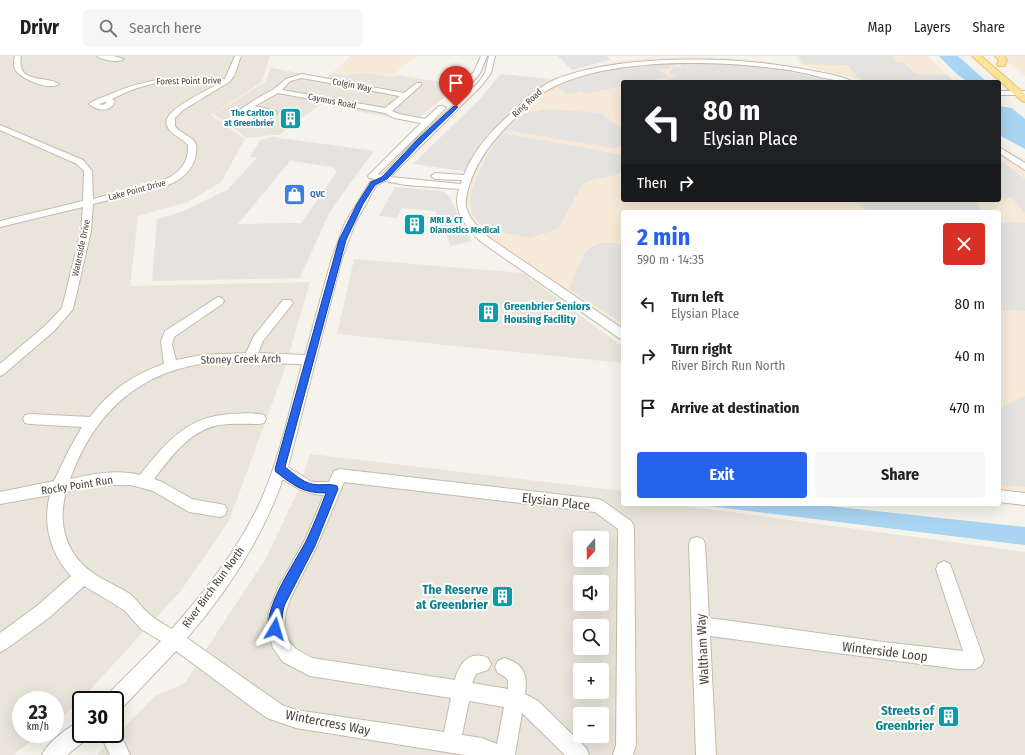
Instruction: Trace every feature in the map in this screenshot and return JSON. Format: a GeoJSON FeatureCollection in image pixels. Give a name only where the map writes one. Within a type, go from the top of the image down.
{"type":"FeatureCollection","features":[{"type":"Feature","properties":{"kind":"main road"},"geometry":{"type":"LineString","coordinates":[[976,56],[1023,96]]}},
{"type":"Feature","properties":{"kind":"main road"},"geometry":{"type":"LineString","coordinates":[[991,56],[1000,60],[1010,72]]}},
{"type":"Feature","properties":{"kind":"street"},"geometry":{"type":"LineString","coordinates":[[18,56],[16,62],[17,67],[26,76],[39,82],[56,84]]}},
{"type":"Feature","properties":{"kind":"street"},"geometry":{"type":"LineString","coordinates":[[100,56],[121,59]]}},
{"type":"Feature","properties":{"kind":"street"},"geometry":{"type":"LineString","coordinates":[[227,81],[231,76],[238,56]]}},
{"type":"Feature","properties":{"kind":"street","name":"River Birch Run North"},"geometry":{"type":"LineString","coordinates":[[124,692],[175,639],[212,592],[243,547],[271,492],[280,469],[343,240],[360,204],[376,179],[379,168],[477,73],[484,56]]}},
{"type":"Feature","properties":{"kind":"street","name":"River Birch Run North"},"geometry":{"type":"LineString","coordinates":[[376,179],[392,170],[481,83],[488,73],[492,56]]}},
{"type":"Feature","properties":{"kind":"street","name":"Ring Road"},"geometry":{"type":"LineString","coordinates":[[621,334],[484,239],[474,230],[462,208],[461,200],[466,183],[478,154],[486,143],[549,84],[567,76],[646,58],[717,59],[779,64],[842,80]]}},
{"type":"Feature","properties":{"kind":"street"},"geometry":{"type":"LineString","coordinates":[[790,59],[790,67]]}},
{"type":"Feature","properties":{"kind":"street","name":"Colgin Way"},"geometry":{"type":"LineString","coordinates":[[249,107],[277,91],[288,80],[302,76],[406,95]]}},
{"type":"Feature","properties":{"kind":"street","name":"Forest Point Drive"},"geometry":{"type":"LineString","coordinates":[[106,99],[136,86],[159,81],[227,81]]}},
{"type":"Feature","properties":{"kind":"street","name":"Lake Point Drive"},"geometry":{"type":"LineString","coordinates":[[0,224],[162,185],[175,179],[184,172],[190,163],[192,145],[171,127],[169,122],[170,119],[179,110],[227,81]]}},
{"type":"Feature","properties":{"kind":"street"},"geometry":{"type":"LineString","coordinates":[[387,111],[419,84]]}},
{"type":"Feature","properties":{"kind":"street","name":"Caymus Road"},"geometry":{"type":"LineString","coordinates":[[277,91],[387,111],[397,116],[426,122]]}},
{"type":"Feature","properties":{"kind":"street"},"geometry":{"type":"LineString","coordinates":[[1001,92],[1023,96]]}},
{"type":"Feature","properties":{"kind":"street"},"geometry":{"type":"LineString","coordinates":[[1001,98],[1023,96]]}},
{"type":"Feature","properties":{"kind":"street","name":"Waterside Drive"},"geometry":{"type":"LineString","coordinates":[[0,127],[84,166],[88,171],[86,231],[67,309],[50,328],[0,371]]}},
{"type":"Feature","properties":{"kind":"street"},"geometry":{"type":"LineString","coordinates":[[1001,150],[1021,162],[1025,167]]}},
{"type":"Feature","properties":{"kind":"street"},"geometry":{"type":"LineString","coordinates":[[379,168],[466,183]]}},
{"type":"Feature","properties":{"kind":"street"},"geometry":{"type":"LineString","coordinates":[[376,179],[426,184],[466,183]]}},
{"type":"Feature","properties":{"kind":"street"},"geometry":{"type":"LineString","coordinates":[[171,366],[166,338],[169,334],[218,301]]}},
{"type":"Feature","properties":{"kind":"street"},"geometry":{"type":"LineString","coordinates":[[250,358],[258,339],[287,303]]}},
{"type":"Feature","properties":{"kind":"street","name":"Stoney Creek Arch"},"geometry":{"type":"LineString","coordinates":[[175,639],[142,619],[128,604],[84,575],[72,565],[63,551],[56,533],[54,512],[59,487],[66,471],[92,422],[104,407],[125,388],[145,376],[171,366],[204,359],[250,358],[310,360]]}},
{"type":"Feature","properties":{"kind":"street"},"geometry":{"type":"LineString","coordinates":[[143,482],[174,443],[190,430],[201,425],[220,420],[259,419]]}},
{"type":"Feature","properties":{"kind":"street"},"geometry":{"type":"LineString","coordinates":[[30,420],[92,422]]}},
{"type":"Feature","properties":{"kind":"street"},"geometry":{"type":"LineString","coordinates":[[280,469],[301,484],[311,488],[333,489]]}},
{"type":"Feature","properties":{"kind":"street","name":"Elysian Place"},"geometry":{"type":"LineString","coordinates":[[579,755],[532,708],[515,700],[462,690],[310,667],[294,661],[280,647],[275,629],[276,613],[280,601],[311,543],[339,475],[598,506],[626,526],[626,745],[623,755]]}},
{"type":"Feature","properties":{"kind":"street","name":"Rocky Point Run"},"geometry":{"type":"LineString","coordinates":[[0,498],[101,479],[131,479],[163,489],[179,501],[189,505],[198,508],[220,510]]}},
{"type":"Feature","properties":{"kind":"street"},"geometry":{"type":"LineString","coordinates":[[1001,496],[1025,499]]}},
{"type":"Feature","properties":{"kind":"street","name":"Waltham Way"},"geometry":{"type":"LineString","coordinates":[[697,544],[706,755]]}},
{"type":"Feature","properties":{"kind":"street","name":"Winterside Loop"},"geometry":{"type":"LineString","coordinates":[[701,626],[884,651],[958,660],[975,660],[944,569]]}},
{"type":"Feature","properties":{"kind":"street"},"geometry":{"type":"LineString","coordinates":[[0,643],[28,625],[56,602],[84,575]]}},
{"type":"Feature","properties":{"kind":"street","name":"Wintercress Way"},"geometry":{"type":"LineString","coordinates":[[175,639],[275,712],[296,719],[482,748],[504,755]]}},
{"type":"Feature","properties":{"kind":"street"},"geometry":{"type":"LineString","coordinates":[[452,743],[465,675],[469,667],[477,663],[482,664]]}},
{"type":"Feature","properties":{"kind":"street"},"geometry":{"type":"LineString","coordinates":[[504,667],[507,667],[514,672],[518,680],[504,755]]}},
{"type":"Feature","properties":{"kind":"street"},"geometry":{"type":"LineString","coordinates":[[52,755],[72,738]]}},
{"type":"Feature","properties":{"kind":"street"},"geometry":{"type":"LineString","coordinates":[[114,743],[120,755]]}},
{"type":"Feature","properties":{"kind":"shaded area"},"geometry":{"type":"Polygon","coordinates":[[[0,56],[270,56],[262,82],[211,115],[245,139],[221,182],[188,202],[138,216],[130,286],[310,282],[284,371],[229,521],[180,592],[89,691],[72,691],[72,708],[64,715],[64,691],[12,691],[12,743],[28,743],[13,755],[0,755],[0,56]]]}},
{"type":"Feature","properties":{"kind":"shaded area"},"geometry":{"type":"Polygon","coordinates":[[[351,56],[416,56],[392,76],[361,72],[347,74],[332,73],[351,56]]]}},
{"type":"Feature","properties":{"kind":"shaded area"},"geometry":{"type":"Polygon","coordinates":[[[558,56],[607,56],[610,60],[572,70],[558,56]]]}},
{"type":"Feature","properties":{"kind":"shaded area"},"geometry":{"type":"Polygon","coordinates":[[[796,56],[927,56],[953,80],[861,80],[850,76],[822,71],[802,65],[796,56]]]}},
{"type":"Feature","properties":{"kind":"shaded area"},"geometry":{"type":"Polygon","coordinates":[[[799,56],[891,56],[897,62],[903,62],[915,74],[947,75],[952,80],[864,80],[858,78],[848,65],[804,64],[799,56]]]}},
{"type":"Feature","properties":{"kind":"shaded area"},"geometry":{"type":"Polygon","coordinates":[[[1001,56],[1025,56],[1025,76],[1001,56]]]}},
{"type":"Feature","properties":{"kind":"shaded area"},"geometry":{"type":"Polygon","coordinates":[[[651,58],[730,58],[762,61],[800,67],[849,80],[621,80],[621,202],[1001,202],[1001,146],[1025,159],[1025,507],[1001,505],[1001,210],[621,210],[621,342],[475,238],[461,221],[456,195],[464,171],[413,164],[480,99],[501,74],[548,79],[612,62],[651,58]]]}},
{"type":"Feature","properties":{"kind":"shaded area"},"geometry":{"type":"Polygon","coordinates":[[[674,62],[677,65],[669,66],[670,69],[658,69],[669,77],[653,80],[621,80],[621,86],[584,94],[581,91],[566,94],[557,86],[583,76],[618,68],[674,62]]]}},
{"type":"Feature","properties":{"kind":"shaded area"},"geometry":{"type":"Polygon","coordinates":[[[683,62],[729,63],[770,68],[828,80],[667,80],[677,76],[669,74],[673,67],[680,68],[683,62]]]}},
{"type":"Feature","properties":{"kind":"shaded area"},"geometry":{"type":"Polygon","coordinates":[[[271,68],[327,78],[331,73],[347,75],[362,72],[393,77],[396,75],[460,85],[413,122],[321,104],[279,135],[247,138],[213,114],[265,82],[271,68]]]}},
{"type":"Feature","properties":{"kind":"shaded area"},"geometry":{"type":"Polygon","coordinates":[[[501,74],[548,79],[489,132],[474,150],[465,171],[413,164],[480,99],[501,74]]]}},
{"type":"Feature","properties":{"kind":"shaded area"},"geometry":{"type":"Polygon","coordinates":[[[545,109],[601,113],[621,128],[621,146],[613,148],[507,130],[524,114],[545,109]]]}},
{"type":"Feature","properties":{"kind":"shaded area"},"geometry":{"type":"Polygon","coordinates":[[[502,133],[621,155],[621,171],[615,175],[588,181],[582,185],[558,229],[530,238],[484,228],[472,214],[470,197],[475,182],[489,152],[502,133]]]}},
{"type":"Feature","properties":{"kind":"shaded area"},"geometry":{"type":"Polygon","coordinates":[[[273,137],[374,151],[333,207],[300,278],[152,281],[157,219],[184,211],[227,190],[257,158],[250,157],[260,140],[273,137]],[[290,161],[238,224],[301,223],[337,172],[333,167],[290,161]]]}},
{"type":"Feature","properties":{"kind":"shaded area"},"geometry":{"type":"Polygon","coordinates":[[[1001,161],[1025,179],[1025,213],[1012,198],[1001,198],[1001,161]]]}},
{"type":"Feature","properties":{"kind":"shaded area"},"geometry":{"type":"Polygon","coordinates":[[[395,187],[442,191],[449,196],[472,241],[451,246],[435,211],[402,208],[397,218],[379,216],[395,187]]]}},
{"type":"Feature","properties":{"kind":"shaded area"},"geometry":{"type":"Polygon","coordinates":[[[855,202],[976,202],[982,210],[867,210],[855,202]]]}},
{"type":"Feature","properties":{"kind":"shaded area"},"geometry":{"type":"Polygon","coordinates":[[[1001,222],[1025,223],[1025,311],[1001,310],[1001,222]]]}},
{"type":"Feature","properties":{"kind":"shaded area"},"geometry":{"type":"Polygon","coordinates":[[[602,243],[621,245],[621,323],[569,289],[585,252],[591,247],[602,243]]]}},
{"type":"Feature","properties":{"kind":"shaded area"},"geometry":{"type":"Polygon","coordinates":[[[354,259],[523,273],[621,346],[621,363],[337,334],[354,259]]]}},
{"type":"Feature","properties":{"kind":"shaded area"},"geometry":{"type":"Polygon","coordinates":[[[1025,396],[1025,487],[1001,485],[1001,407],[1025,396]]]}},
{"type":"Feature","properties":{"kind":"shaded area"},"geometry":{"type":"Polygon","coordinates":[[[310,454],[621,491],[621,506],[686,506],[1025,552],[1025,755],[97,755],[109,743],[124,743],[124,728],[155,696],[185,683],[265,560],[298,491],[310,454]]]}},
{"type":"Feature","properties":{"kind":"water"},"geometry":{"type":"Polygon","coordinates":[[[939,56],[958,56],[985,80],[966,80],[939,56]]]}},
{"type":"Feature","properties":{"kind":"water"},"geometry":{"type":"Polygon","coordinates":[[[1001,106],[1012,108],[1025,119],[1025,149],[1001,136],[1001,106]]]}},
{"type":"Feature","properties":{"kind":"water"},"geometry":{"type":"Polygon","coordinates":[[[709,506],[829,506],[1025,527],[1025,545],[709,506]]]}},
{"type":"Feature","properties":{"kind":"place","name":"The Carlton at Greenbrier"},"geometry":{"type":"Point","coordinates":[290,118]}},
{"type":"Feature","properties":{"kind":"place","name":"QVC"},"geometry":{"type":"Point","coordinates":[295,194]}},
{"type":"Feature","properties":{"kind":"place","name":"MRI & CT Dianostics Medical"},"geometry":{"type":"Point","coordinates":[415,225]}},
{"type":"Feature","properties":{"kind":"place","name":"Greenbrier Seniors Housing Facility"},"geometry":{"type":"Point","coordinates":[489,312]}},
{"type":"Feature","properties":{"kind":"place","name":"The Reserve at Greenbrier"},"geometry":{"type":"Point","coordinates":[503,596]}},
{"type":"Feature","properties":{"kind":"place","name":"Streets of Greenbrier"},"geometry":{"type":"Point","coordinates":[949,717]}},
{"type":"Feature","properties":{"kind":"route"},"geometry":{"type":"LineString","coordinates":[[275,629],[276,613],[280,601],[311,543],[333,489],[311,488],[301,484],[280,469],[343,240],[360,204],[373,184],[384,178],[456,107]]}}]}
